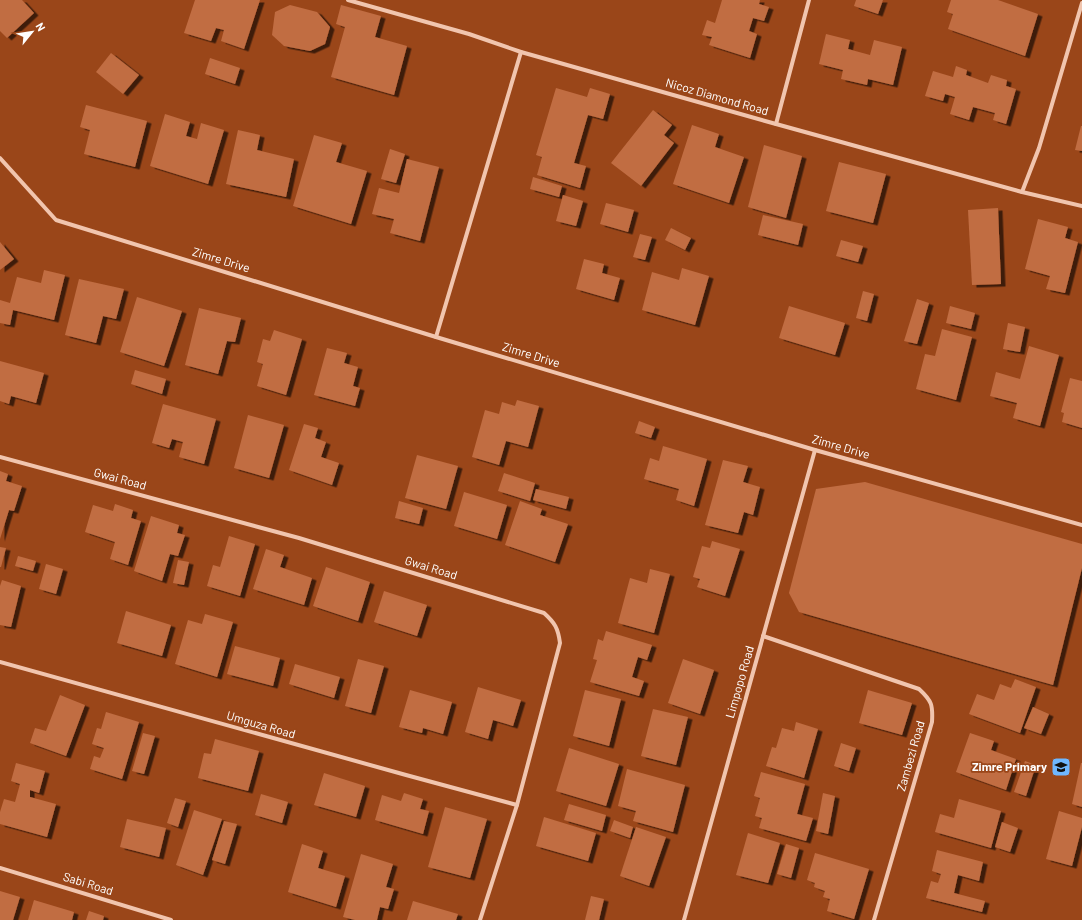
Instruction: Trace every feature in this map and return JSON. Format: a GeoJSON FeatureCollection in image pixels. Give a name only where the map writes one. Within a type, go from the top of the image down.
{"type":"FeatureCollection","features":[{"type":"Feature","properties":{"kind":"street","name":"Nicoz Diamond Road"},"geometry":{"type":"LineString","coordinates":[[348,0],[469,34],[521,52],[776,124],[1022,192],[1082,206]]}},
{"type":"Feature","properties":{"kind":"street"},"geometry":{"type":"LineString","coordinates":[[776,124],[809,0]]}},
{"type":"Feature","properties":{"kind":"street"},"geometry":{"type":"LineString","coordinates":[[1022,192],[1039,148],[1082,2]]}},
{"type":"Feature","properties":{"kind":"street"},"geometry":{"type":"LineString","coordinates":[[436,337],[521,52]]}},
{"type":"Feature","properties":{"kind":"street","name":"Zimre Drive"},"geometry":{"type":"LineString","coordinates":[[0,158],[56,220],[436,337],[815,450],[1082,525]]}},
{"type":"Feature","properties":{"kind":"street","name":"Limpopo Road"},"geometry":{"type":"LineString","coordinates":[[684,920],[815,450]]}},
{"type":"Feature","properties":{"kind":"street","name":"Gwai Road"},"geometry":{"type":"LineString","coordinates":[[0,457],[299,538],[544,613],[552,620],[559,632],[560,643],[517,805],[480,920]]}},
{"type":"Feature","properties":{"kind":"street","name":"Zambezi Road"},"geometry":{"type":"LineString","coordinates":[[763,636],[919,690],[929,698],[933,711],[932,722],[874,920]]}},
{"type":"Feature","properties":{"kind":"street","name":"Umguza Road"},"geometry":{"type":"LineString","coordinates":[[0,662],[517,805]]}},
{"type":"Feature","properties":{"kind":"street","name":"Sabi Road"},"geometry":{"type":"LineString","coordinates":[[0,868],[171,920]]}},
{"type":"Feature","properties":{"kind":"building"},"geometry":{"type":"Polygon","coordinates":[[[0,0],[22,0],[34,13],[7,38],[0,31],[0,0]]]}},
{"type":"Feature","properties":{"kind":"building"},"geometry":{"type":"Polygon","coordinates":[[[195,0],[260,0],[244,49],[221,41],[224,30],[216,28],[211,41],[184,33],[195,0]]]}},
{"type":"Feature","properties":{"kind":"building"},"geometry":{"type":"Polygon","coordinates":[[[722,0],[760,0],[759,4],[769,7],[764,21],[753,18],[749,31],[757,34],[750,58],[709,45],[712,37],[702,35],[707,20],[715,23],[722,0]]]}},
{"type":"Feature","properties":{"kind":"building"},"geometry":{"type":"Polygon","coordinates":[[[856,0],[883,0],[878,14],[854,6],[856,0]]]}},
{"type":"Feature","properties":{"kind":"building"},"geometry":{"type":"Polygon","coordinates":[[[951,0],[998,0],[1038,14],[1025,56],[948,29],[953,14],[947,12],[951,0]]]}},
{"type":"Feature","properties":{"kind":"building"},"geometry":{"type":"Polygon","coordinates":[[[290,5],[317,12],[330,27],[325,44],[310,51],[284,46],[272,35],[275,12],[290,5]]]}},
{"type":"Feature","properties":{"kind":"building"},"geometry":{"type":"Polygon","coordinates":[[[341,5],[381,16],[375,37],[407,46],[394,95],[331,77],[345,27],[336,24],[341,5]]]}},
{"type":"Feature","properties":{"kind":"building"},"geometry":{"type":"Polygon","coordinates":[[[826,34],[850,40],[848,49],[870,55],[874,40],[902,47],[893,85],[868,79],[867,85],[841,79],[843,70],[819,64],[826,34]]]}},
{"type":"Feature","properties":{"kind":"building"},"geometry":{"type":"Polygon","coordinates":[[[111,53],[139,75],[123,94],[96,72],[111,53]]]}},
{"type":"Feature","properties":{"kind":"building"},"geometry":{"type":"Polygon","coordinates":[[[210,58],[240,68],[235,84],[205,74],[210,58]]]}},
{"type":"Feature","properties":{"kind":"building"},"geometry":{"type":"Polygon","coordinates":[[[956,66],[967,70],[966,75],[988,83],[991,75],[1007,80],[1006,86],[1016,89],[1006,124],[993,120],[995,113],[973,107],[969,120],[950,114],[955,97],[945,94],[943,101],[925,96],[933,71],[953,77],[956,66]]]}},
{"type":"Feature","properties":{"kind":"building"},"geometry":{"type":"Polygon","coordinates":[[[556,88],[587,97],[590,88],[610,94],[603,119],[588,115],[574,163],[586,166],[580,188],[537,175],[542,157],[536,155],[556,88]]]}},
{"type":"Feature","properties":{"kind":"building"},"geometry":{"type":"Polygon","coordinates":[[[86,105],[147,121],[135,167],[84,154],[90,130],[80,127],[86,105]]]}},
{"type":"Feature","properties":{"kind":"building"},"geometry":{"type":"Polygon","coordinates":[[[653,110],[672,125],[664,135],[674,143],[641,186],[611,163],[653,110]]]}},
{"type":"Feature","properties":{"kind":"building"},"geometry":{"type":"Polygon","coordinates":[[[165,114],[190,122],[186,136],[197,139],[201,123],[224,130],[208,184],[150,166],[165,114]]]}},
{"type":"Feature","properties":{"kind":"building"},"geometry":{"type":"Polygon","coordinates":[[[692,125],[719,134],[715,147],[744,157],[729,203],[673,184],[692,125]]]}},
{"type":"Feature","properties":{"kind":"building"},"geometry":{"type":"Polygon","coordinates":[[[1082,126],[1082,151],[1075,150],[1082,126]]]}},
{"type":"Feature","properties":{"kind":"building"},"geometry":{"type":"Polygon","coordinates":[[[238,130],[260,135],[257,150],[294,159],[286,197],[226,184],[238,130]]]}},
{"type":"Feature","properties":{"kind":"building"},"geometry":{"type":"Polygon","coordinates":[[[314,135],[342,143],[336,162],[367,171],[351,224],[293,206],[314,135]]]}},
{"type":"Feature","properties":{"kind":"building"},"geometry":{"type":"Polygon","coordinates":[[[764,145],[802,156],[786,218],[748,207],[764,145]]]}},
{"type":"Feature","properties":{"kind":"building"},"geometry":{"type":"Polygon","coordinates":[[[390,149],[405,154],[396,183],[381,179],[390,149]]]}},
{"type":"Feature","properties":{"kind":"building"},"geometry":{"type":"Polygon","coordinates":[[[407,159],[439,167],[420,241],[390,233],[394,219],[372,214],[379,188],[399,193],[407,159]]]}},
{"type":"Feature","properties":{"kind":"building"},"geometry":{"type":"Polygon","coordinates":[[[839,162],[886,174],[873,223],[826,211],[839,162]]]}},
{"type":"Feature","properties":{"kind":"building"},"geometry":{"type":"Polygon","coordinates":[[[533,177],[562,186],[559,197],[530,189],[533,177]]]}},
{"type":"Feature","properties":{"kind":"building"},"geometry":{"type":"Polygon","coordinates":[[[563,195],[583,201],[576,226],[556,221],[563,195]]]}},
{"type":"Feature","properties":{"kind":"building"},"geometry":{"type":"Polygon","coordinates":[[[606,203],[634,210],[628,232],[600,224],[606,203]]]}},
{"type":"Feature","properties":{"kind":"building"},"geometry":{"type":"Polygon","coordinates":[[[998,208],[1001,284],[972,285],[968,210],[998,208]]]}},
{"type":"Feature","properties":{"kind":"building"},"geometry":{"type":"Polygon","coordinates":[[[763,215],[803,224],[798,245],[758,235],[763,215]]]}},
{"type":"Feature","properties":{"kind":"building"},"geometry":{"type":"Polygon","coordinates":[[[1038,219],[1068,227],[1065,238],[1078,242],[1065,293],[1046,289],[1050,276],[1025,269],[1038,219]]]}},
{"type":"Feature","properties":{"kind":"building"},"geometry":{"type":"Polygon","coordinates":[[[671,228],[691,238],[685,250],[665,240],[671,228]]]}},
{"type":"Feature","properties":{"kind":"building"},"geometry":{"type":"Polygon","coordinates":[[[640,234],[652,237],[645,260],[633,257],[640,234]]]}},
{"type":"Feature","properties":{"kind":"building"},"geometry":{"type":"Polygon","coordinates":[[[841,240],[863,246],[858,262],[836,256],[841,240]]]}},
{"type":"Feature","properties":{"kind":"building"},"geometry":{"type":"Polygon","coordinates":[[[0,242],[14,259],[0,270],[0,242]]]}},
{"type":"Feature","properties":{"kind":"building"},"geometry":{"type":"Polygon","coordinates":[[[584,259],[604,264],[602,273],[620,278],[614,300],[576,289],[584,259]]]}},
{"type":"Feature","properties":{"kind":"building"},"geometry":{"type":"Polygon","coordinates":[[[682,268],[709,276],[695,325],[642,310],[652,272],[679,280],[682,268]]]}},
{"type":"Feature","properties":{"kind":"building"},"geometry":{"type":"Polygon","coordinates":[[[44,270],[65,275],[54,320],[13,310],[10,325],[0,323],[0,300],[10,303],[17,277],[41,283],[44,270]]]}},
{"type":"Feature","properties":{"kind":"building"},"geometry":{"type":"Polygon","coordinates":[[[79,279],[124,289],[116,319],[103,316],[96,343],[65,335],[79,279]]]}},
{"type":"Feature","properties":{"kind":"building"},"geometry":{"type":"Polygon","coordinates":[[[863,291],[874,294],[867,321],[856,318],[863,291]]]}},
{"type":"Feature","properties":{"kind":"building"},"geometry":{"type":"Polygon","coordinates":[[[137,297],[182,311],[164,366],[120,352],[137,297]]]}},
{"type":"Feature","properties":{"kind":"building"},"geometry":{"type":"Polygon","coordinates":[[[917,299],[929,303],[917,344],[904,341],[917,299]]]}},
{"type":"Feature","properties":{"kind":"building"},"geometry":{"type":"Polygon","coordinates":[[[789,306],[845,323],[835,355],[779,338],[789,306]]]}},
{"type":"Feature","properties":{"kind":"building"},"geometry":{"type":"Polygon","coordinates":[[[950,306],[975,313],[971,329],[946,323],[950,306]]]}},
{"type":"Feature","properties":{"kind":"building"},"geometry":{"type":"Polygon","coordinates":[[[199,308],[241,318],[235,342],[227,341],[218,374],[185,365],[199,308]]]}},
{"type":"Feature","properties":{"kind":"building"},"geometry":{"type":"Polygon","coordinates":[[[1008,323],[1025,327],[1020,352],[1003,349],[1008,323]]]}},
{"type":"Feature","properties":{"kind":"building"},"geometry":{"type":"Polygon","coordinates":[[[942,329],[972,337],[956,400],[916,389],[925,354],[935,356],[942,329]]]}},
{"type":"Feature","properties":{"kind":"building"},"geometry":{"type":"Polygon","coordinates":[[[274,330],[302,339],[286,395],[257,386],[263,364],[257,362],[263,339],[270,341],[274,330]]]}},
{"type":"Feature","properties":{"kind":"building"},"geometry":{"type":"Polygon","coordinates":[[[1029,346],[1059,355],[1040,426],[1013,418],[1017,403],[990,396],[996,372],[1020,379],[1029,346]]]}},
{"type":"Feature","properties":{"kind":"building"},"geometry":{"type":"Polygon","coordinates":[[[327,348],[347,353],[344,363],[358,367],[353,386],[360,388],[355,406],[314,395],[327,348]]]}},
{"type":"Feature","properties":{"kind":"building"},"geometry":{"type":"Polygon","coordinates":[[[0,361],[44,373],[36,403],[11,396],[9,404],[0,401],[0,361]]]}},
{"type":"Feature","properties":{"kind":"building"},"geometry":{"type":"Polygon","coordinates":[[[135,370],[166,379],[162,394],[131,384],[135,370]]]}},
{"type":"Feature","properties":{"kind":"building"},"geometry":{"type":"Polygon","coordinates":[[[1070,378],[1082,381],[1082,428],[1062,422],[1064,413],[1061,412],[1070,378]]]}},
{"type":"Feature","properties":{"kind":"building"},"geometry":{"type":"Polygon","coordinates":[[[517,400],[539,406],[528,447],[506,441],[499,465],[472,457],[485,410],[499,414],[502,402],[515,406],[517,400]]]}},
{"type":"Feature","properties":{"kind":"building"},"geometry":{"type":"Polygon","coordinates":[[[163,404],[216,419],[204,464],[179,457],[183,442],[172,439],[169,448],[152,443],[163,404]]]}},
{"type":"Feature","properties":{"kind":"building"},"geometry":{"type":"Polygon","coordinates":[[[248,415],[284,425],[269,478],[234,468],[248,415]]]}},
{"type":"Feature","properties":{"kind":"building"},"geometry":{"type":"Polygon","coordinates":[[[639,421],[655,427],[651,438],[635,433],[639,421]]]}},
{"type":"Feature","properties":{"kind":"building"},"geometry":{"type":"Polygon","coordinates":[[[304,424],[318,428],[315,438],[326,442],[321,457],[339,463],[332,485],[289,470],[304,424]]]}},
{"type":"Feature","properties":{"kind":"building"},"geometry":{"type":"Polygon","coordinates":[[[663,446],[707,459],[694,506],[676,500],[679,489],[644,479],[650,458],[659,461],[663,446]]]}},
{"type":"Feature","properties":{"kind":"building"},"geometry":{"type":"Polygon","coordinates":[[[417,455],[458,466],[446,509],[405,498],[417,455]]]}},
{"type":"Feature","properties":{"kind":"building"},"geometry":{"type":"Polygon","coordinates":[[[723,460],[748,466],[743,482],[760,487],[753,515],[744,512],[738,533],[705,525],[723,460]]]}},
{"type":"Feature","properties":{"kind":"building"},"geometry":{"type":"Polygon","coordinates":[[[0,471],[8,474],[6,481],[22,486],[14,511],[9,510],[0,539],[0,471]]]}},
{"type":"Feature","properties":{"kind":"building"},"geometry":{"type":"Polygon","coordinates":[[[504,473],[535,483],[530,501],[498,491],[504,473]]]}},
{"type":"Feature","properties":{"kind":"building"},"geometry":{"type":"Polygon","coordinates":[[[865,482],[1082,544],[1082,568],[1053,685],[799,612],[789,593],[816,489],[865,482]]]}},
{"type":"Feature","properties":{"kind":"building"},"geometry":{"type":"Polygon","coordinates":[[[536,489],[569,497],[566,509],[533,500],[536,489]]]}},
{"type":"Feature","properties":{"kind":"building"},"geometry":{"type":"Polygon","coordinates":[[[464,492],[507,505],[497,539],[454,526],[464,492]]]}},
{"type":"Feature","properties":{"kind":"building"},"geometry":{"type":"Polygon","coordinates":[[[399,501],[423,508],[419,524],[395,518],[399,501]]]}},
{"type":"Feature","properties":{"kind":"building"},"geometry":{"type":"Polygon","coordinates":[[[520,501],[542,509],[540,515],[568,524],[555,562],[505,545],[520,501]]]}},
{"type":"Feature","properties":{"kind":"building"},"geometry":{"type":"Polygon","coordinates":[[[115,504],[133,510],[131,518],[141,521],[128,565],[110,559],[115,542],[85,532],[93,505],[113,511],[115,504]]]}},
{"type":"Feature","properties":{"kind":"building"},"geometry":{"type":"Polygon","coordinates":[[[151,516],[179,525],[177,533],[185,535],[178,556],[170,554],[162,581],[134,571],[151,516]]]}},
{"type":"Feature","properties":{"kind":"building"},"geometry":{"type":"Polygon","coordinates":[[[229,536],[255,544],[240,596],[207,586],[213,565],[220,567],[229,536]]]}},
{"type":"Feature","properties":{"kind":"building"},"geometry":{"type":"Polygon","coordinates":[[[712,541],[740,549],[725,596],[697,587],[700,579],[693,577],[702,546],[710,548],[712,541]]]}},
{"type":"Feature","properties":{"kind":"building"},"geometry":{"type":"Polygon","coordinates":[[[0,547],[6,548],[1,567],[0,567],[0,547]]]}},
{"type":"Feature","properties":{"kind":"building"},"geometry":{"type":"Polygon","coordinates":[[[266,549],[284,555],[280,567],[312,578],[304,605],[253,589],[266,549]]]}},
{"type":"Feature","properties":{"kind":"building"},"geometry":{"type":"Polygon","coordinates":[[[18,556],[36,561],[33,571],[15,566],[18,556]]]}},
{"type":"Feature","properties":{"kind":"building"},"geometry":{"type":"Polygon","coordinates":[[[178,560],[189,562],[184,585],[173,583],[178,560]]]}},
{"type":"Feature","properties":{"kind":"building"},"geometry":{"type":"Polygon","coordinates":[[[46,564],[63,569],[56,594],[39,589],[46,564]]]}},
{"type":"Feature","properties":{"kind":"building"},"geometry":{"type":"Polygon","coordinates":[[[326,567],[370,582],[358,621],[313,606],[326,567]]]}},
{"type":"Feature","properties":{"kind":"building"},"geometry":{"type":"Polygon","coordinates":[[[650,569],[670,574],[654,633],[618,623],[630,578],[647,583],[650,569]]]}},
{"type":"Feature","properties":{"kind":"building"},"geometry":{"type":"Polygon","coordinates":[[[2,580],[21,586],[11,627],[0,625],[0,586],[2,580]]]}},
{"type":"Feature","properties":{"kind":"building"},"geometry":{"type":"Polygon","coordinates":[[[384,591],[427,605],[417,636],[374,622],[384,591]]]}},
{"type":"Feature","properties":{"kind":"building"},"geometry":{"type":"Polygon","coordinates":[[[126,611],[171,625],[162,656],[117,643],[126,611]]]}},
{"type":"Feature","properties":{"kind":"building"},"geometry":{"type":"Polygon","coordinates":[[[205,614],[233,622],[217,677],[175,664],[188,620],[202,624],[205,614]]]}},
{"type":"Feature","properties":{"kind":"building"},"geometry":{"type":"Polygon","coordinates":[[[606,631],[652,645],[647,660],[638,657],[632,677],[644,681],[639,696],[590,682],[597,660],[593,659],[598,639],[603,641],[606,631]]]}},
{"type":"Feature","properties":{"kind":"building"},"geometry":{"type":"Polygon","coordinates":[[[235,646],[280,658],[273,686],[227,674],[235,646]]]}},
{"type":"Feature","properties":{"kind":"building"},"geometry":{"type":"Polygon","coordinates":[[[358,659],[384,666],[371,713],[345,706],[358,659]]]}},
{"type":"Feature","properties":{"kind":"building"},"geometry":{"type":"Polygon","coordinates":[[[683,659],[714,670],[700,714],[668,703],[683,659]]]}},
{"type":"Feature","properties":{"kind":"building"},"geometry":{"type":"Polygon","coordinates":[[[295,664],[340,677],[334,698],[289,684],[295,664]]]}},
{"type":"Feature","properties":{"kind":"building"},"geometry":{"type":"Polygon","coordinates":[[[1015,679],[1036,687],[1020,733],[969,714],[977,694],[994,700],[1000,684],[1011,688],[1015,679]]]}},
{"type":"Feature","properties":{"kind":"building"},"geometry":{"type":"Polygon","coordinates":[[[478,687],[521,700],[513,726],[493,720],[488,739],[465,732],[478,687]]]}},
{"type":"Feature","properties":{"kind":"building"},"geometry":{"type":"Polygon","coordinates":[[[410,690],[452,702],[443,734],[423,728],[422,733],[399,727],[410,690]]]}},
{"type":"Feature","properties":{"kind":"building"},"geometry":{"type":"Polygon","coordinates":[[[585,690],[621,699],[609,746],[573,736],[585,690]]]}},
{"type":"Feature","properties":{"kind":"building"},"geometry":{"type":"Polygon","coordinates":[[[868,690],[912,703],[902,735],[859,723],[868,690]]]}},
{"type":"Feature","properties":{"kind":"building"},"geometry":{"type":"Polygon","coordinates":[[[60,695],[85,705],[66,756],[30,743],[35,728],[46,731],[60,695]]]}},
{"type":"Feature","properties":{"kind":"building"},"geometry":{"type":"Polygon","coordinates":[[[1033,707],[1049,714],[1041,734],[1024,728],[1033,707]]]}},
{"type":"Feature","properties":{"kind":"building"},"geometry":{"type":"Polygon","coordinates":[[[653,709],[688,717],[676,765],[641,756],[653,709]]]}},
{"type":"Feature","properties":{"kind":"building"},"geometry":{"type":"Polygon","coordinates":[[[106,712],[139,722],[122,779],[90,769],[94,756],[100,758],[104,748],[92,744],[97,728],[101,729],[106,712]]]}},
{"type":"Feature","properties":{"kind":"building"},"geometry":{"type":"Polygon","coordinates":[[[796,722],[818,729],[804,778],[766,766],[772,747],[776,748],[782,728],[794,731],[796,722]]]}},
{"type":"Feature","properties":{"kind":"building"},"geometry":{"type":"Polygon","coordinates":[[[143,733],[155,736],[144,774],[132,771],[143,733]]]}},
{"type":"Feature","properties":{"kind":"building"},"geometry":{"type":"Polygon","coordinates":[[[970,733],[994,741],[991,750],[1016,759],[1006,790],[956,772],[970,733]]]}},
{"type":"Feature","properties":{"kind":"building"},"geometry":{"type":"Polygon","coordinates":[[[215,739],[259,751],[248,791],[198,778],[204,753],[211,754],[215,739]]]}},
{"type":"Feature","properties":{"kind":"building"},"geometry":{"type":"Polygon","coordinates":[[[841,743],[856,748],[849,771],[834,766],[841,743]]]}},
{"type":"Feature","properties":{"kind":"building"},"geometry":{"type":"Polygon","coordinates":[[[569,748],[619,764],[606,806],[556,791],[569,748]]]}},
{"type":"Feature","properties":{"kind":"building"},"geometry":{"type":"Polygon","coordinates":[[[1025,761],[1036,765],[1026,796],[1014,792],[1025,761]]]}},
{"type":"Feature","properties":{"kind":"building"},"geometry":{"type":"Polygon","coordinates":[[[16,763],[45,771],[39,793],[30,790],[30,797],[56,804],[47,837],[0,824],[0,812],[4,799],[15,802],[20,784],[11,781],[16,763]]]}},
{"type":"Feature","properties":{"kind":"building"},"geometry":{"type":"Polygon","coordinates":[[[1082,763],[1082,807],[1072,804],[1082,763]]]}},
{"type":"Feature","properties":{"kind":"building"},"geometry":{"type":"Polygon","coordinates":[[[627,769],[685,785],[673,832],[633,821],[636,811],[618,806],[627,769]]]}},
{"type":"Feature","properties":{"kind":"building"},"geometry":{"type":"Polygon","coordinates":[[[761,772],[805,784],[797,814],[813,818],[806,841],[759,828],[762,818],[755,816],[760,798],[754,796],[761,772]]]}},
{"type":"Feature","properties":{"kind":"building"},"geometry":{"type":"Polygon","coordinates":[[[324,773],[365,786],[356,817],[314,805],[324,773]]]}},
{"type":"Feature","properties":{"kind":"building"},"geometry":{"type":"Polygon","coordinates":[[[404,793],[423,799],[420,809],[429,811],[423,834],[375,820],[382,795],[401,801],[404,793]]]}},
{"type":"Feature","properties":{"kind":"building"},"geometry":{"type":"Polygon","coordinates":[[[823,793],[835,796],[828,834],[816,831],[823,793]]]}},
{"type":"Feature","properties":{"kind":"building"},"geometry":{"type":"Polygon","coordinates":[[[261,794],[288,802],[282,823],[255,815],[261,794]]]}},
{"type":"Feature","properties":{"kind":"building"},"geometry":{"type":"Polygon","coordinates":[[[175,798],[186,801],[178,827],[167,823],[175,798]]]}},
{"type":"Feature","properties":{"kind":"building"},"geometry":{"type":"Polygon","coordinates":[[[959,799],[1001,811],[991,848],[935,832],[940,814],[954,818],[959,799]]]}},
{"type":"Feature","properties":{"kind":"building"},"geometry":{"type":"Polygon","coordinates":[[[569,804],[606,815],[602,831],[564,820],[569,804]]]}},
{"type":"Feature","properties":{"kind":"building"},"geometry":{"type":"Polygon","coordinates":[[[445,807],[487,819],[470,878],[428,867],[445,807]]]}},
{"type":"Feature","properties":{"kind":"building"},"geometry":{"type":"Polygon","coordinates":[[[194,810],[222,819],[203,875],[176,865],[194,810]]]}},
{"type":"Feature","properties":{"kind":"building"},"geometry":{"type":"Polygon","coordinates":[[[1059,811],[1082,818],[1082,827],[1072,866],[1046,859],[1059,811]]]}},
{"type":"Feature","properties":{"kind":"building"},"geometry":{"type":"Polygon","coordinates":[[[544,817],[596,833],[588,861],[536,846],[544,817]]]}},
{"type":"Feature","properties":{"kind":"building"},"geometry":{"type":"Polygon","coordinates":[[[127,819],[166,828],[159,857],[120,847],[127,819]]]}},
{"type":"Feature","properties":{"kind":"building"},"geometry":{"type":"Polygon","coordinates":[[[614,820],[633,827],[630,838],[610,831],[614,820]]]}},
{"type":"Feature","properties":{"kind":"building"},"geometry":{"type":"Polygon","coordinates":[[[224,821],[237,824],[225,864],[212,860],[224,821]]]}},
{"type":"Feature","properties":{"kind":"building"},"geometry":{"type":"Polygon","coordinates":[[[1002,822],[1018,828],[1010,852],[995,847],[1002,822]]]}},
{"type":"Feature","properties":{"kind":"building"},"geometry":{"type":"Polygon","coordinates":[[[636,827],[666,837],[649,886],[620,876],[636,827]]]}},
{"type":"Feature","properties":{"kind":"building"},"geometry":{"type":"Polygon","coordinates":[[[748,833],[780,843],[768,883],[736,875],[748,833]]]}},
{"type":"Feature","properties":{"kind":"building"},"geometry":{"type":"Polygon","coordinates":[[[302,844],[323,851],[318,868],[345,876],[336,907],[288,892],[302,844]]]}},
{"type":"Feature","properties":{"kind":"building"},"geometry":{"type":"Polygon","coordinates":[[[786,844],[799,848],[791,878],[777,874],[786,844]]]}},
{"type":"Feature","properties":{"kind":"building"},"geometry":{"type":"Polygon","coordinates":[[[937,850],[983,862],[979,881],[958,875],[954,893],[985,901],[982,912],[926,898],[931,881],[938,883],[941,874],[932,871],[937,850]]]}},
{"type":"Feature","properties":{"kind":"building"},"geometry":{"type":"Polygon","coordinates":[[[815,853],[869,869],[854,919],[827,911],[830,899],[823,897],[825,891],[814,887],[815,883],[807,880],[815,853]]]}},
{"type":"Feature","properties":{"kind":"building"},"geometry":{"type":"Polygon","coordinates":[[[361,854],[393,864],[386,887],[394,889],[388,909],[380,907],[377,920],[355,920],[343,917],[361,854]]]}},
{"type":"Feature","properties":{"kind":"building"},"geometry":{"type":"Polygon","coordinates":[[[0,891],[20,897],[13,920],[0,920],[0,891]]]}},
{"type":"Feature","properties":{"kind":"building"},"geometry":{"type":"Polygon","coordinates":[[[591,896],[604,899],[599,920],[585,920],[591,896]]]}},
{"type":"Feature","properties":{"kind":"building"},"geometry":{"type":"Polygon","coordinates":[[[34,900],[74,912],[72,920],[28,920],[34,900]]]}},
{"type":"Feature","properties":{"kind":"building"},"geometry":{"type":"Polygon","coordinates":[[[413,901],[458,914],[456,920],[407,920],[413,901]]]}},
{"type":"Feature","properties":{"kind":"building"},"geometry":{"type":"Polygon","coordinates":[[[89,911],[104,916],[103,920],[86,920],[89,911]]]}},
{"type":"Feature","properties":{"kind":"place","name":"Zimre Primary"},"geometry":{"type":"Point","coordinates":[1061,767]}}]}
